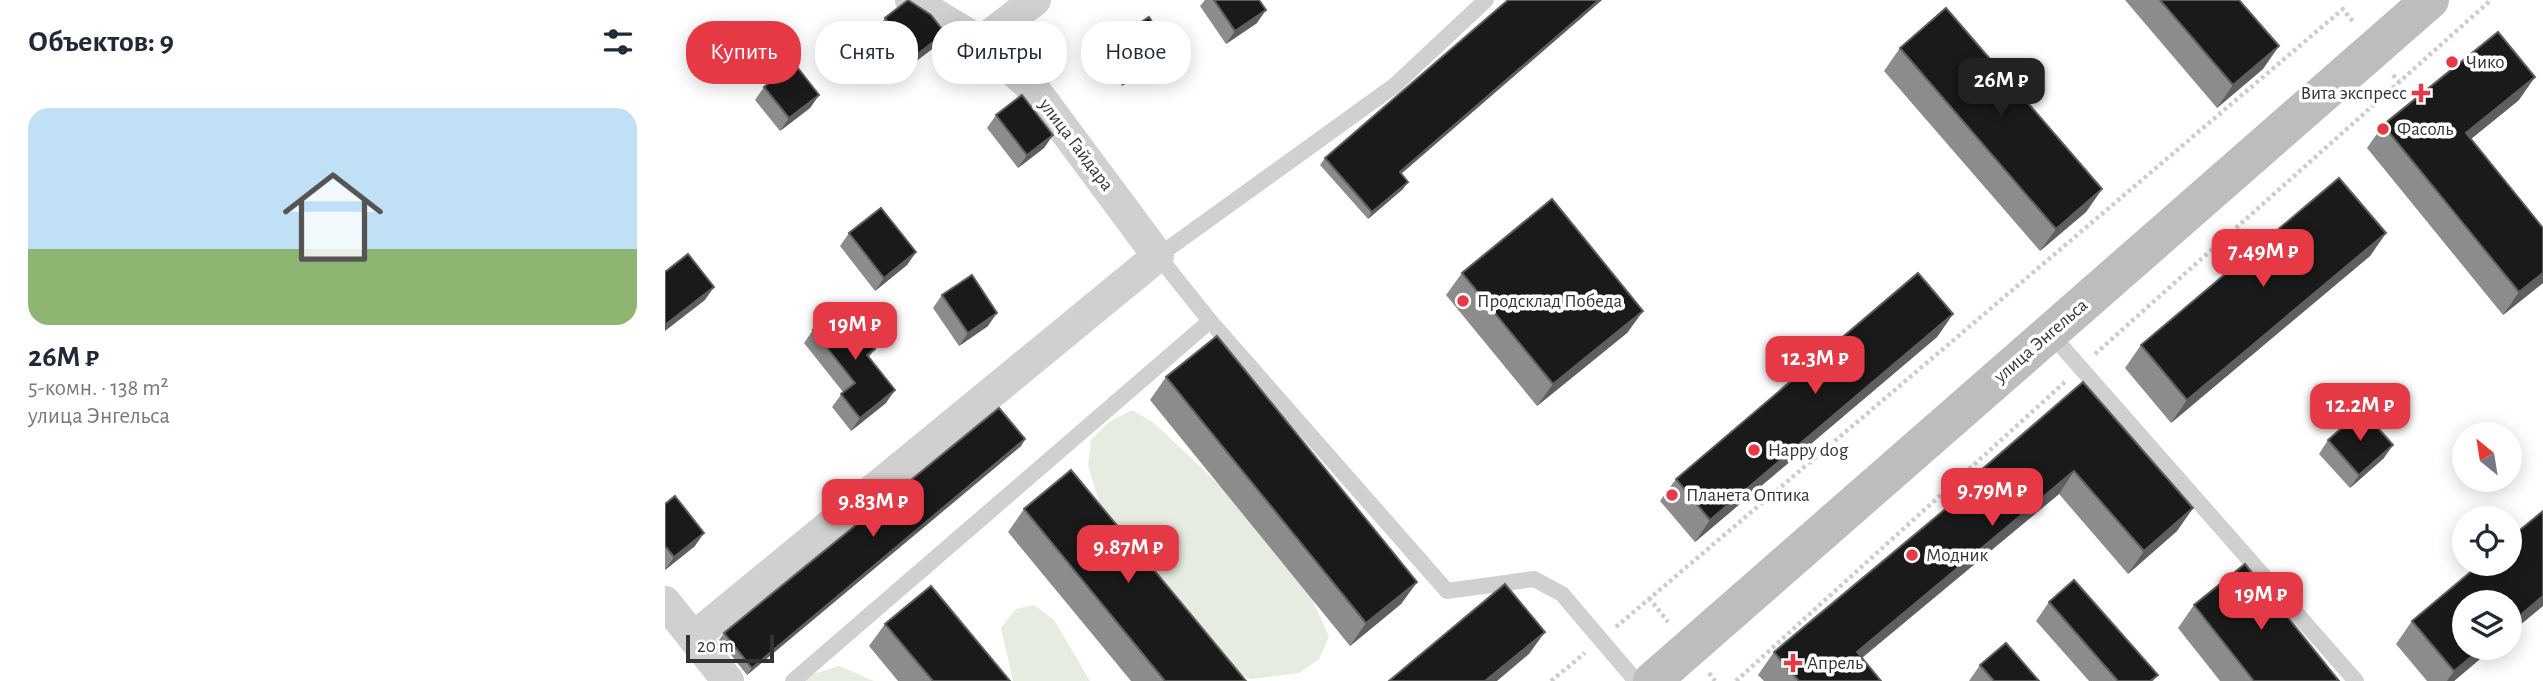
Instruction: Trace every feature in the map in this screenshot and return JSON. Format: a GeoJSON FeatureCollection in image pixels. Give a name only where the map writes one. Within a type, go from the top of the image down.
{"type":"FeatureCollection","features":[{"type":"Feature","properties":{"kind":"main road","name":"улица Энгельса"},"geometry":{"type":"LineString","coordinates":[[1653,680],[2430,0]]}},
{"type":"Feature","properties":{"kind":"street","name":"улица Гайдара"},"geometry":{"type":"LineString","coordinates":[[911,0],[946,21]]}},
{"type":"Feature","properties":{"kind":"street"},"geometry":{"type":"LineString","coordinates":[[1008,21],[1035,0]]}},
{"type":"Feature","properties":{"kind":"street","name":"улица Гайдара"},"geometry":{"type":"LineString","coordinates":[[1028,84],[1158,256]]}},
{"type":"Feature","properties":{"kind":"street"},"geometry":{"type":"LineString","coordinates":[[694,637],[1158,256]]}},
{"type":"Feature","properties":{"kind":"street"},"geometry":{"type":"LineString","coordinates":[[665,603],[728,681]]}},
{"type":"Feature","properties":{"kind":"lane"},"geometry":{"type":"LineString","coordinates":[[1486,0],[1394,86],[1158,256],[1210,321],[1447,591],[1534,579],[1562,594],[1601,640],[1653,680]]}},
{"type":"Feature","properties":{"kind":"lane"},"geometry":{"type":"LineString","coordinates":[[793,681],[1210,321]]}},
{"type":"Feature","properties":{"kind":"lane"},"geometry":{"type":"LineString","coordinates":[[2050,333],[2356,681]]}},
{"type":"Feature","properties":{"kind":"path"},"geometry":{"type":"LineString","coordinates":[[1736,681],[2491,0]]}},
{"type":"Feature","properties":{"kind":"path"},"geometry":{"type":"LineString","coordinates":[[1551,681],[2343,9],[2399,82]]}},
{"type":"Feature","properties":{"kind":"shaded area"},"geometry":{"type":"Polygon","coordinates":[[[1132,410],[1154,423],[1228,493],[1308,590],[1329,637],[1319,659],[1299,673],[1251,679],[1230,669],[1102,512],[1088,465],[1091,440],[1109,422],[1132,410]]]}},
{"type":"Feature","properties":{"kind":"shaded area"},"geometry":{"type":"Polygon","coordinates":[[[1034,605],[1054,620],[1090,681],[1013,681],[1001,628],[1016,609],[1034,605]]]}},
{"type":"Feature","properties":{"kind":"shaded area"},"geometry":{"type":"Polygon","coordinates":[[[839,666],[874,681],[804,681],[813,674],[839,666]]]}},
{"type":"Feature","properties":{"kind":"building"},"geometry":{"type":"Polygon","coordinates":[[[908,0],[936,21],[932,21],[932,43],[918,54],[918,21],[887,21],[885,18],[908,0]]]}},
{"type":"Feature","properties":{"kind":"building"},"geometry":{"type":"Polygon","coordinates":[[[1214,0],[1259,0],[1266,10],[1235,31],[1214,0]]]}},
{"type":"Feature","properties":{"kind":"building"},"geometry":{"type":"Polygon","coordinates":[[[1508,0],[1599,0],[1400,172],[1408,182],[1372,212],[1325,158],[1508,0]]]}},
{"type":"Feature","properties":{"kind":"building"},"geometry":{"type":"Polygon","coordinates":[[[2160,0],[2239,0],[2279,46],[2233,85],[2160,0]]]}},
{"type":"Feature","properties":{"kind":"building"},"geometry":{"type":"Polygon","coordinates":[[[1946,8],[2102,189],[2056,229],[1900,48],[1946,8]]]}},
{"type":"Feature","properties":{"kind":"building"},"geometry":{"type":"Polygon","coordinates":[[[2498,32],[2535,77],[2466,133],[2543,228],[2543,273],[2519,292],[2383,125],[2498,32]]]}},
{"type":"Feature","properties":{"kind":"building"},"geometry":{"type":"Polygon","coordinates":[[[801,72],[819,95],[789,118],[764,87],[768,84],[801,84],[801,72]]]}},
{"type":"Feature","properties":{"kind":"building"},"geometry":{"type":"Polygon","coordinates":[[[1022,95],[1053,135],[1027,155],[996,115],[1022,95]]]}},
{"type":"Feature","properties":{"kind":"building"},"geometry":{"type":"Polygon","coordinates":[[[2339,178],[2386,233],[2187,400],[2141,345],[2339,178]]]}},
{"type":"Feature","properties":{"kind":"building"},"geometry":{"type":"Polygon","coordinates":[[[1552,199],[1643,311],[1553,384],[1462,273],[1552,199]]]}},
{"type":"Feature","properties":{"kind":"building"},"geometry":{"type":"Polygon","coordinates":[[[881,208],[916,252],[884,278],[849,233],[881,208]]]}},
{"type":"Feature","properties":{"kind":"building"},"geometry":{"type":"Polygon","coordinates":[[[688,254],[714,287],[665,325],[665,272],[688,254]]]}},
{"type":"Feature","properties":{"kind":"building"},"geometry":{"type":"Polygon","coordinates":[[[1918,273],[1953,314],[1710,520],[1676,479],[1918,273]]]}},
{"type":"Feature","properties":{"kind":"building"},"geometry":{"type":"Polygon","coordinates":[[[972,275],[997,313],[968,333],[942,295],[972,275]]]}},
{"type":"Feature","properties":{"kind":"building"},"geometry":{"type":"Polygon","coordinates":[[[842,308],[875,349],[867,355],[895,390],[860,418],[841,394],[855,383],[813,330],[842,308]]]}},
{"type":"Feature","properties":{"kind":"building"},"geometry":{"type":"Polygon","coordinates":[[[1217,336],[1417,582],[1366,623],[1166,377],[1217,336]]]}},
{"type":"Feature","properties":{"kind":"building"},"geometry":{"type":"Polygon","coordinates":[[[2083,382],[2193,508],[2144,551],[2074,471],[1857,652],[1881,681],[1799,681],[1774,652],[1961,496],[1957,491],[2083,382]]]}},
{"type":"Feature","properties":{"kind":"building"},"geometry":{"type":"Polygon","coordinates":[[[999,408],[1025,439],[752,668],[724,633],[999,408]]]}},
{"type":"Feature","properties":{"kind":"building"},"geometry":{"type":"Polygon","coordinates":[[[2362,410],[2393,445],[2359,475],[2328,440],[2362,410]]]}},
{"type":"Feature","properties":{"kind":"building"},"geometry":{"type":"Polygon","coordinates":[[[1071,470],[1246,681],[1165,681],[1024,509],[1071,470]]]}},
{"type":"Feature","properties":{"kind":"building"},"geometry":{"type":"Polygon","coordinates":[[[675,496],[704,533],[674,557],[665,546],[665,504],[675,496]]]}},
{"type":"Feature","properties":{"kind":"building"},"geometry":{"type":"Polygon","coordinates":[[[2543,511],[2543,596],[2522,614],[2522,590],[2452,590],[2452,660],[2467,660],[2454,671],[2412,621],[2466,576],[2522,576],[2522,528],[2543,511]]]}},
{"type":"Feature","properties":{"kind":"building"},"geometry":{"type":"Polygon","coordinates":[[[2245,564],[2339,681],[2254,681],[2194,605],[2245,564]]]}},
{"type":"Feature","properties":{"kind":"building"},"geometry":{"type":"Polygon","coordinates":[[[2074,580],[2158,675],[2150,681],[2118,681],[2049,602],[2074,580]]]}},
{"type":"Feature","properties":{"kind":"building"},"geometry":{"type":"Polygon","coordinates":[[[1505,584],[1545,632],[1485,681],[1389,681],[1505,584]]]}},
{"type":"Feature","properties":{"kind":"building"},"geometry":{"type":"Polygon","coordinates":[[[931,586],[1010,681],[933,681],[885,624],[931,586]]]}},
{"type":"Feature","properties":{"kind":"building"},"geometry":{"type":"Polygon","coordinates":[[[2006,643],[2039,681],[1994,681],[1980,665],[2006,643]]]}},
{"type":"Feature","properties":{"kind":"place","name":"Чико"},"geometry":{"type":"Point","coordinates":[2452,62]}},
{"type":"Feature","properties":{"kind":"place","name":"Вита экспресс"},"geometry":{"type":"Point","coordinates":[2421,93]}},
{"type":"Feature","properties":{"kind":"place","name":"Фасоль"},"geometry":{"type":"Point","coordinates":[2383,129]}},
{"type":"Feature","properties":{"kind":"place","name":"Продсклад Победа"},"geometry":{"type":"Point","coordinates":[1463,301]}},
{"type":"Feature","properties":{"kind":"place","name":"Happy dog"},"geometry":{"type":"Point","coordinates":[1754,450]}},
{"type":"Feature","properties":{"kind":"place","name":"Планета Оптика"},"geometry":{"type":"Point","coordinates":[1672,495]}},
{"type":"Feature","properties":{"kind":"place","name":"Модник"},"geometry":{"type":"Point","coordinates":[1912,555]}},
{"type":"Feature","properties":{"kind":"place","name":"Апрель"},"geometry":{"type":"Point","coordinates":[1793,663]}}]}
